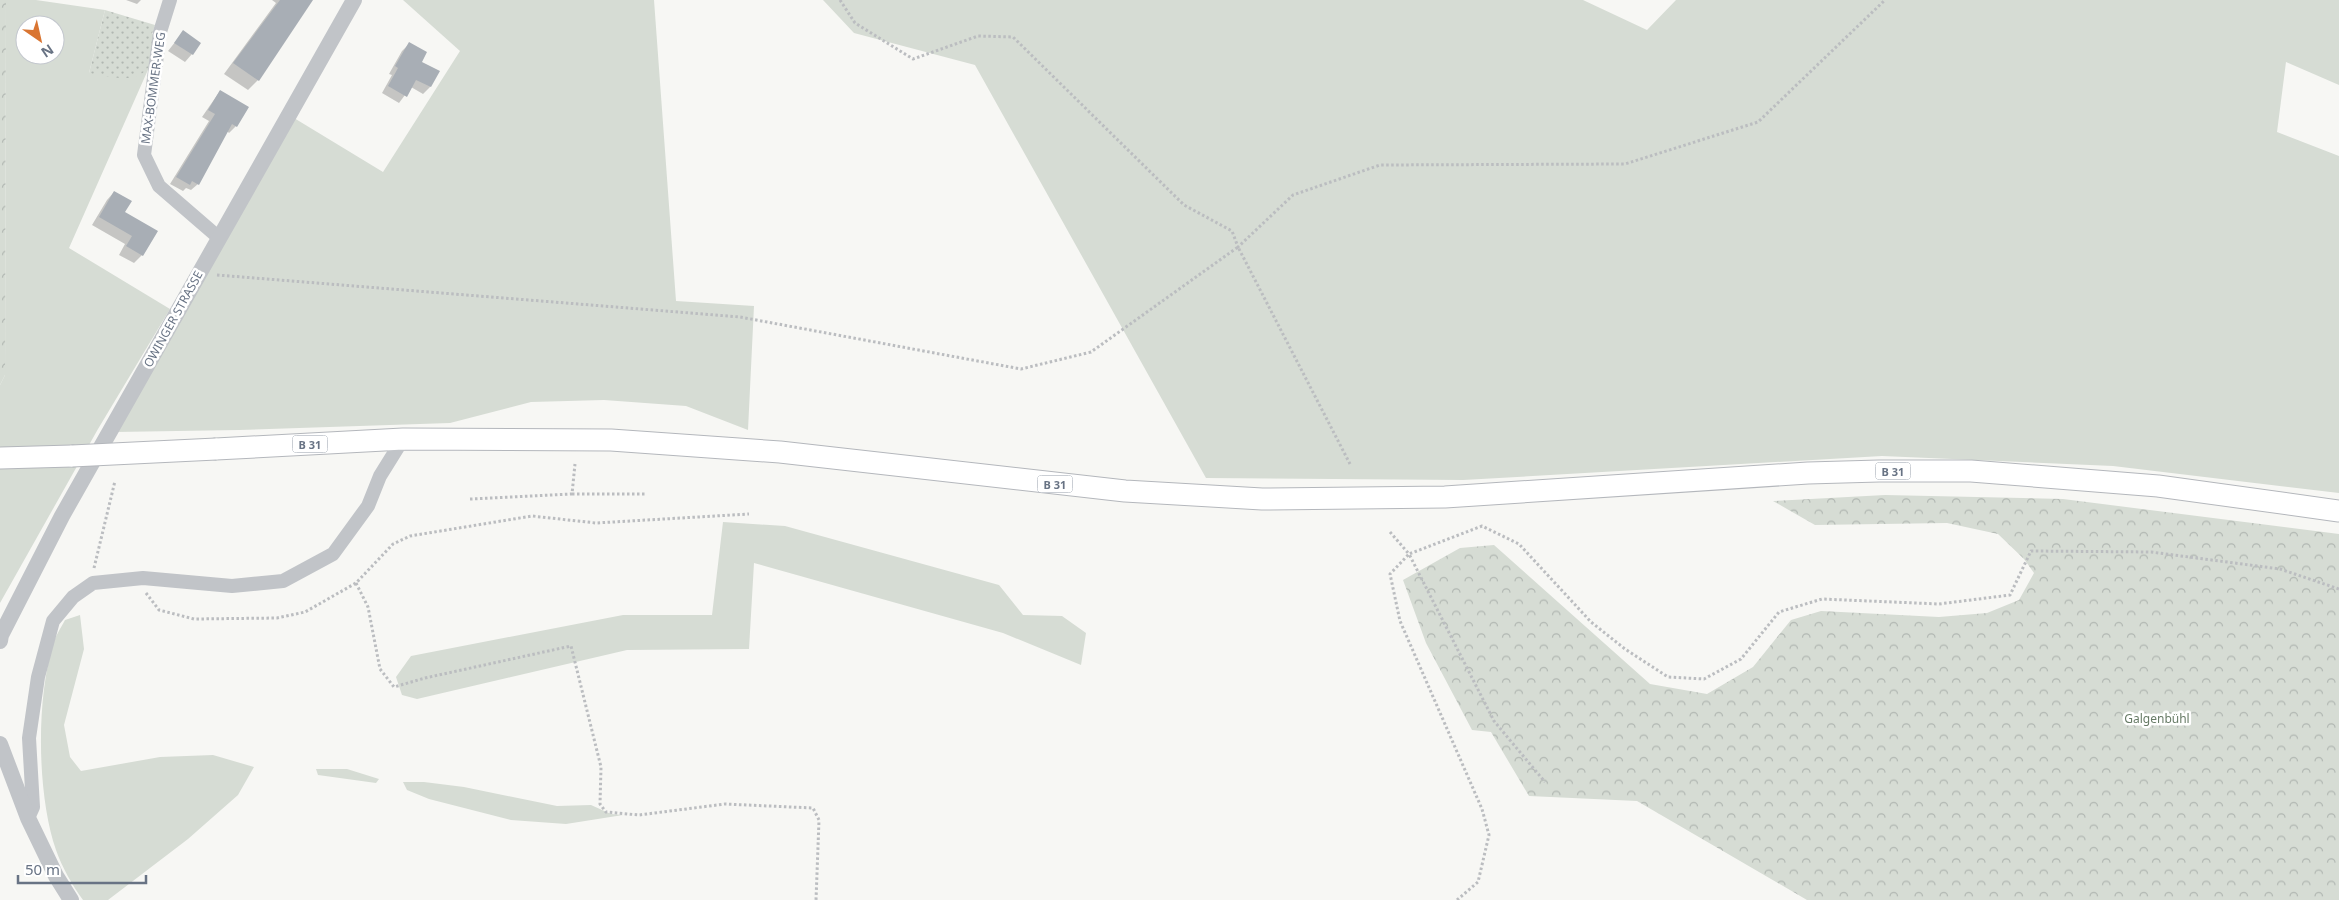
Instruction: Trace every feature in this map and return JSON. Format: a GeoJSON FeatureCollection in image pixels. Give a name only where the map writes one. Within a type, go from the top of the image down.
{"type":"FeatureCollection","features":[{"type":"Feature","properties":{"kind":"main road","name":"B 31"},"geometry":{"type":"LineString","coordinates":[[0,458],[403,439],[612,440],[770,451],[1030,482],[1192,496],[1320,499],[1445,497],[1808,473],[1962,471],[2158,486],[2339,511]]}},
{"type":"Feature","properties":{"kind":"street","name":"MAX-BOMMER-WEG"},"geometry":{"type":"LineString","coordinates":[[170,0],[160,32],[144,155],[159,186],[218,237]]}},
{"type":"Feature","properties":{"kind":"street","name":"OWINGER STRASSE"},"geometry":{"type":"LineString","coordinates":[[0,641],[1,635],[62,516],[218,237],[354,0]]}},
{"type":"Feature","properties":{"kind":"street"},"geometry":{"type":"LineString","coordinates":[[28,818],[33,806],[29,738],[38,677],[53,621],[73,597],[93,583],[143,578],[232,586],[283,581],[333,554],[368,506],[380,476],[403,439]]}},
{"type":"Feature","properties":{"kind":"street"},"geometry":{"type":"LineString","coordinates":[[0,744],[28,818],[56,876],[71,900]]}},
{"type":"Feature","properties":{"kind":"path"},"geometry":{"type":"LineString","coordinates":[[840,0],[855,23],[913,59],[978,36],[1013,37],[1184,205],[1232,231],[1238,247],[1350,464]]}},
{"type":"Feature","properties":{"kind":"path"},"geometry":{"type":"LineString","coordinates":[[200,272],[232,277],[740,318],[1021,369],[1091,352],[1238,247],[1294,195],[1380,165],[1625,164],[1758,122],[1885,0]]}},
{"type":"Feature","properties":{"kind":"path"},"geometry":{"type":"LineString","coordinates":[[572,494],[575,464]]}},
{"type":"Feature","properties":{"kind":"path"},"geometry":{"type":"LineString","coordinates":[[93,583],[94,566],[115,481]]}},
{"type":"Feature","properties":{"kind":"path"},"geometry":{"type":"LineString","coordinates":[[470,499],[572,494],[646,494]]}},
{"type":"Feature","properties":{"kind":"path"},"geometry":{"type":"LineString","coordinates":[[410,536],[532,516],[596,523],[749,514]]}},
{"type":"Feature","properties":{"kind":"path"},"geometry":{"type":"LineString","coordinates":[[1457,900],[1478,882],[1489,835],[1482,809],[1400,621],[1390,574],[1409,554],[1482,526],[1519,544],[1591,622],[1625,649],[1668,677],[1704,680],[1741,660],[1780,612],[1822,599],[1939,604],[2010,595],[2031,551],[2151,552],[2280,570],[2339,589]]}},
{"type":"Feature","properties":{"kind":"path"},"geometry":{"type":"LineString","coordinates":[[1390,532],[1409,554],[1494,721],[1545,782]]}},
{"type":"Feature","properties":{"kind":"path"},"geometry":{"type":"LineString","coordinates":[[356,583],[368,607],[380,669],[394,687],[425,678],[571,646],[601,767],[600,804],[606,812],[639,815],[725,804],[813,808],[819,820],[816,900]]}},
{"type":"Feature","properties":{"kind":"green space"},"geometry":{"type":"Polygon","coordinates":[[[0,0],[6,0],[5,375],[0,385],[0,0]]]}},
{"type":"Feature","properties":{"kind":"green space"},"geometry":{"type":"Polygon","coordinates":[[[6,0],[36,0],[105,10],[89,73],[151,63],[69,248],[170,309],[98,429],[0,603],[0,385],[5,375],[6,0]]]}},
{"type":"Feature","properties":{"kind":"green space"},"geometry":{"type":"Polygon","coordinates":[[[403,0],[654,0],[676,301],[754,306],[748,430],[686,406],[604,400],[531,402],[450,423],[115,432],[294,118],[383,172],[460,51],[403,0]]]}},
{"type":"Feature","properties":{"kind":"green space"},"geometry":{"type":"Polygon","coordinates":[[[823,0],[1583,0],[1647,30],[1676,0],[2339,0],[2339,85],[2286,62],[2277,132],[2339,156],[2339,493],[2113,466],[1882,456],[1463,480],[1206,478],[975,65],[854,33],[823,0]]]}},
{"type":"Feature","properties":{"kind":"green space"},"geometry":{"type":"Polygon","coordinates":[[[105,10],[155,25],[152,34],[157,35],[152,60],[146,70],[139,75],[123,78],[89,73],[105,10]]]}},
{"type":"Feature","properties":{"kind":"green space","name":"Galgenbühl"},"geometry":{"type":"Polygon","coordinates":[[[1885,495],[2063,499],[2339,534],[2339,900],[1807,900],[1637,801],[1529,796],[1491,732],[1472,730],[1426,643],[1403,580],[1460,548],[1494,545],[1650,684],[1707,694],[1753,667],[1791,620],[1821,611],[1939,617],[1987,613],[2019,600],[2034,573],[2024,559],[1998,534],[1947,523],[1815,525],[1773,501],[1885,495]]]}},
{"type":"Feature","properties":{"kind":"green space"},"geometry":{"type":"Polygon","coordinates":[[[723,522],[785,526],[999,585],[1023,615],[1062,616],[1086,633],[1081,665],[1003,633],[754,563],[749,649],[627,650],[417,699],[402,695],[396,677],[411,656],[623,615],[712,615],[723,522]]]}},
{"type":"Feature","properties":{"kind":"green space"},"geometry":{"type":"Polygon","coordinates":[[[80,615],[84,649],[64,725],[70,757],[81,771],[160,757],[213,755],[254,767],[238,795],[188,839],[108,900],[83,900],[61,863],[50,828],[42,775],[41,720],[47,667],[54,642],[65,620],[80,615]]]}},
{"type":"Feature","properties":{"kind":"green space"},"geometry":{"type":"Polygon","coordinates":[[[316,769],[347,769],[379,779],[376,783],[318,775],[316,769]]]}},
{"type":"Feature","properties":{"kind":"green space"},"geometry":{"type":"Polygon","coordinates":[[[403,782],[424,782],[464,787],[557,806],[591,805],[611,814],[623,815],[566,824],[511,820],[429,799],[407,790],[403,782]]]}},
{"type":"Feature","properties":{"kind":"building"},"geometry":{"type":"Polygon","coordinates":[[[280,0],[313,0],[259,81],[233,63],[280,0]]]}},
{"type":"Feature","properties":{"kind":"building"},"geometry":{"type":"Polygon","coordinates":[[[183,30],[201,43],[193,55],[174,43],[183,30]]]}},
{"type":"Feature","properties":{"kind":"building"},"geometry":{"type":"Polygon","coordinates":[[[409,42],[427,52],[422,62],[440,71],[431,87],[416,80],[407,97],[388,86],[398,68],[395,66],[409,42]]]}},
{"type":"Feature","properties":{"kind":"building"},"geometry":{"type":"Polygon","coordinates":[[[220,90],[249,107],[237,127],[232,124],[199,185],[192,181],[190,185],[176,177],[215,114],[208,110],[220,90]]]}},
{"type":"Feature","properties":{"kind":"building"},"geometry":{"type":"Polygon","coordinates":[[[114,191],[132,201],[125,212],[158,231],[143,256],[126,246],[132,236],[99,217],[114,191]]]}}]}
